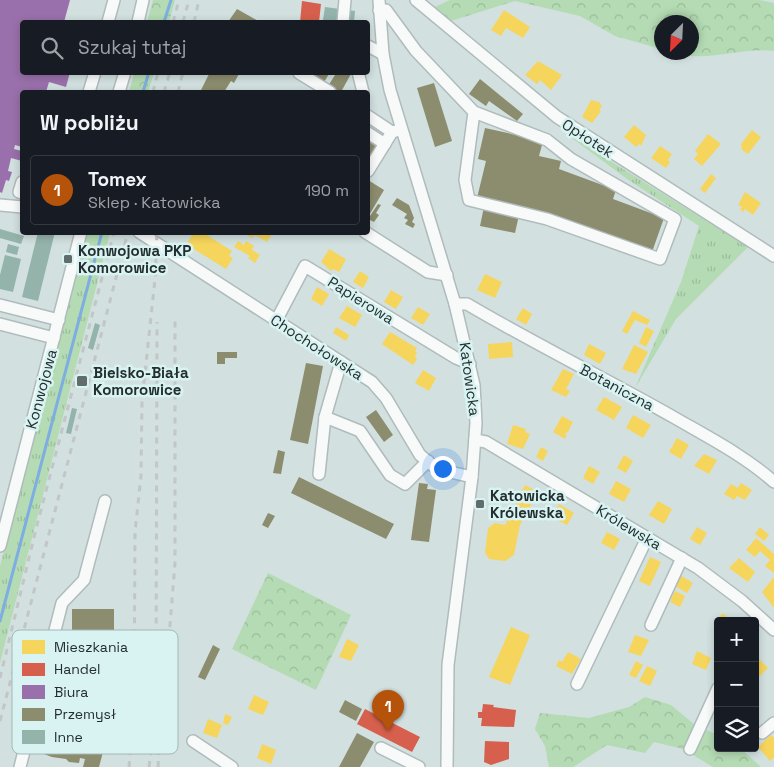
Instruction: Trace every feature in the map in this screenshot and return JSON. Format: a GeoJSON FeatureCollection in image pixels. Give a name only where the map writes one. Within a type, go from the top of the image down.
{"type":"FeatureCollection","features":[{"type":"Feature","properties":{"kind":"street"},"geometry":{"type":"LineString","coordinates":[[109,20],[114,0]]}},
{"type":"Feature","properties":{"kind":"street"},"geometry":{"type":"LineString","coordinates":[[139,20],[144,0]]}},
{"type":"Feature","properties":{"kind":"street"},"geometry":{"type":"LineString","coordinates":[[342,20],[345,0]]}},
{"type":"Feature","properties":{"kind":"street","name":"Opłotek"},"geometry":{"type":"LineString","coordinates":[[416,0],[556,117],[774,256]]}},
{"type":"Feature","properties":{"kind":"street"},"geometry":{"type":"LineString","coordinates":[[379,5],[386,10],[416,51],[474,112],[547,140],[571,159],[675,219],[660,259],[547,219],[469,200],[465,180],[474,112]]}},
{"type":"Feature","properties":{"kind":"street","name":"Katowicka"},"geometry":{"type":"LineString","coordinates":[[379,5],[383,54],[397,131],[447,275],[474,385],[475,440],[472,477],[448,665],[447,767]]}},
{"type":"Feature","properties":{"kind":"street"},"geometry":{"type":"LineString","coordinates":[[370,47],[383,54]]}},
{"type":"Feature","properties":{"kind":"street"},"geometry":{"type":"LineString","coordinates":[[90,90],[94,75]]}},
{"type":"Feature","properties":{"kind":"street"},"geometry":{"type":"LineString","coordinates":[[120,90],[124,75]]}},
{"type":"Feature","properties":{"kind":"street"},"geometry":{"type":"LineString","coordinates":[[302,75],[327,90]]}},
{"type":"Feature","properties":{"kind":"street"},"geometry":{"type":"LineString","coordinates":[[359,75],[362,90]]}},
{"type":"Feature","properties":{"kind":"street"},"geometry":{"type":"LineString","coordinates":[[370,117],[397,131],[385,144],[370,168]]}},
{"type":"Feature","properties":{"kind":"street"},"geometry":{"type":"LineString","coordinates":[[370,134],[385,144]]}},
{"type":"Feature","properties":{"kind":"street"},"geometry":{"type":"LineString","coordinates":[[0,205],[20,207]]}},
{"type":"Feature","properties":{"kind":"street","name":"Konwojowa"},"geometry":{"type":"LineString","coordinates":[[0,546],[80,235]]}},
{"type":"Feature","properties":{"kind":"street","name":"Chochołowska"},"geometry":{"type":"LineString","coordinates":[[144,235],[372,382],[386,398],[420,455],[437,469],[472,477]]}},
{"type":"Feature","properties":{"kind":"street"},"geometry":{"type":"LineString","coordinates":[[370,235],[428,272],[447,275]]}},
{"type":"Feature","properties":{"kind":"street","name":"Papierowa"},"geometry":{"type":"LineString","coordinates":[[276,321],[305,266],[456,358],[470,364]]}},
{"type":"Feature","properties":{"kind":"street","name":"Botaniczna"},"geometry":{"type":"LineString","coordinates":[[455,304],[467,304],[543,349],[616,384],[710,438],[774,482]]}},
{"type":"Feature","properties":{"kind":"street"},"geometry":{"type":"LineString","coordinates":[[0,305],[59,320]]}},
{"type":"Feature","properties":{"kind":"street"},"geometry":{"type":"LineString","coordinates":[[0,324],[54,338]]}},
{"type":"Feature","properties":{"kind":"street"},"geometry":{"type":"LineString","coordinates":[[319,474],[325,417],[341,362]]}},
{"type":"Feature","properties":{"kind":"street"},"geometry":{"type":"LineString","coordinates":[[325,417],[360,431],[390,475],[405,484],[428,462]]}},
{"type":"Feature","properties":{"kind":"street","name":"Królewska"},"geometry":{"type":"LineString","coordinates":[[475,440],[486,442],[698,568],[755,617]]}},
{"type":"Feature","properties":{"kind":"street"},"geometry":{"type":"LineString","coordinates":[[55,630],[62,603],[84,580],[105,501]]}},
{"type":"Feature","properties":{"kind":"street"},"geometry":{"type":"LineString","coordinates":[[577,684],[647,538]]}},
{"type":"Feature","properties":{"kind":"street"},"geometry":{"type":"LineString","coordinates":[[651,625],[682,558]]}},
{"type":"Feature","properties":{"kind":"street","name":"Królewska"},"geometry":{"type":"LineString","coordinates":[[759,620],[774,630]]}},
{"type":"Feature","properties":{"kind":"street"},"geometry":{"type":"LineString","coordinates":[[690,749],[714,697]]}},
{"type":"Feature","properties":{"kind":"street"},"geometry":{"type":"LineString","coordinates":[[762,734],[774,723]]}},
{"type":"Feature","properties":{"kind":"street"},"geometry":{"type":"LineString","coordinates":[[193,741],[232,767]]}},
{"type":"Feature","properties":{"kind":"street"},"geometry":{"type":"LineString","coordinates":[[381,748],[419,767]]}},
{"type":"Feature","properties":{"kind":"street"},"geometry":{"type":"LineString","coordinates":[[20,767],[23,754]]}},
{"type":"Feature","properties":{"kind":"green space"},"geometry":{"type":"Polygon","coordinates":[[[153,0],[175,0],[170,20],[148,20],[153,0]]]}},
{"type":"Feature","properties":{"kind":"green space"},"geometry":{"type":"Polygon","coordinates":[[[450,0],[759,0],[774,3],[774,51],[761,50],[699,56],[699,15],[654,15],[654,47],[615,36],[580,16],[515,1],[451,21],[435,7],[450,0]]]}},
{"type":"Feature","properties":{"kind":"green space"},"geometry":{"type":"Polygon","coordinates":[[[133,75],[153,75],[149,90],[130,90],[133,75]]]}},
{"type":"Feature","properties":{"kind":"green space"},"geometry":{"type":"Polygon","coordinates":[[[564,132],[748,247],[676,319],[635,388],[681,282],[699,226],[627,179],[564,132]]]}},
{"type":"Feature","properties":{"kind":"green space"},"geometry":{"type":"Polygon","coordinates":[[[86,235],[109,235],[0,663],[0,566],[86,235]]]}},
{"type":"Feature","properties":{"kind":"green space"},"geometry":{"type":"Polygon","coordinates":[[[268,573],[351,615],[316,690],[232,649],[268,573]]]}},
{"type":"Feature","properties":{"kind":"green space"},"geometry":{"type":"Polygon","coordinates":[[[645,697],[671,705],[695,725],[714,733],[714,752],[744,752],[761,767],[713,767],[683,749],[654,742],[645,753],[607,745],[573,767],[549,767],[545,746],[535,729],[540,713],[589,718],[629,707],[645,697]]]}},
{"type":"Feature","properties":{"kind":"building: Mieszkania"},"geometry":{"type":"Polygon","coordinates":[[[504,10],[530,27],[523,38],[506,28],[501,36],[491,30],[504,10]]]}},
{"type":"Feature","properties":{"kind":"building: Mieszkania"},"geometry":{"type":"Polygon","coordinates":[[[538,61],[562,75],[551,90],[540,80],[537,84],[525,75],[538,61]]]}},
{"type":"Feature","properties":{"kind":"building: Mieszkania"},"geometry":{"type":"Polygon","coordinates":[[[591,100],[599,102],[602,106],[599,110],[601,111],[592,123],[582,117],[591,100]]]}},
{"type":"Feature","properties":{"kind":"building: Mieszkania"},"geometry":{"type":"Polygon","coordinates":[[[634,125],[646,135],[641,146],[639,144],[636,147],[624,137],[634,125]]]}},
{"type":"Feature","properties":{"kind":"building: Mieszkania"},"geometry":{"type":"Polygon","coordinates":[[[752,130],[761,137],[748,154],[742,150],[741,144],[752,130]]]}},
{"type":"Feature","properties":{"kind":"building: Mieszkania"},"geometry":{"type":"Polygon","coordinates":[[[708,134],[721,144],[702,166],[694,159],[698,154],[695,151],[708,134]]]}},
{"type":"Feature","properties":{"kind":"building: Mieszkania"},"geometry":{"type":"Polygon","coordinates":[[[660,146],[672,154],[666,168],[651,158],[660,146]]]}},
{"type":"Feature","properties":{"kind":"building: Mieszkania"},"geometry":{"type":"Polygon","coordinates":[[[711,174],[716,178],[705,193],[700,189],[711,174]]]}},
{"type":"Feature","properties":{"kind":"building: Mieszkania"},"geometry":{"type":"Polygon","coordinates":[[[745,192],[761,203],[753,215],[745,209],[743,212],[740,209],[742,207],[738,205],[745,192]]]}},
{"type":"Feature","properties":{"kind":"building: Mieszkania"},"geometry":{"type":"Polygon","coordinates":[[[192,235],[207,235],[232,251],[229,256],[233,258],[226,269],[187,243],[192,235]]]}},
{"type":"Feature","properties":{"kind":"building: Mieszkania"},"geometry":{"type":"Polygon","coordinates":[[[255,235],[271,235],[267,242],[255,235]]]}},
{"type":"Feature","properties":{"kind":"building: Mieszkania"},"geometry":{"type":"Polygon","coordinates":[[[238,241],[244,245],[246,241],[254,246],[252,250],[260,255],[255,263],[248,258],[250,256],[234,247],[238,241]]]}},
{"type":"Feature","properties":{"kind":"building: Mieszkania"},"geometry":{"type":"Polygon","coordinates":[[[329,249],[346,259],[339,272],[333,269],[331,271],[321,262],[329,249]]]}},
{"type":"Feature","properties":{"kind":"building: Mieszkania"},"geometry":{"type":"Polygon","coordinates":[[[360,271],[369,277],[363,288],[353,282],[360,271]]]}},
{"type":"Feature","properties":{"kind":"building: Mieszkania"},"geometry":{"type":"Polygon","coordinates":[[[485,274],[502,282],[495,298],[477,290],[485,274]]]}},
{"type":"Feature","properties":{"kind":"building: Mieszkania"},"geometry":{"type":"Polygon","coordinates":[[[317,287],[329,294],[322,306],[311,299],[317,287]]]}},
{"type":"Feature","properties":{"kind":"building: Mieszkania"},"geometry":{"type":"Polygon","coordinates":[[[391,290],[403,297],[396,309],[384,302],[391,290]]]}},
{"type":"Feature","properties":{"kind":"building: Mieszkania"},"geometry":{"type":"Polygon","coordinates":[[[347,306],[362,315],[355,327],[339,318],[347,306]]]}},
{"type":"Feature","properties":{"kind":"building: Mieszkania"},"geometry":{"type":"Polygon","coordinates":[[[418,307],[430,314],[423,325],[411,318],[418,307]]]}},
{"type":"Feature","properties":{"kind":"building: Mieszkania"},"geometry":{"type":"Polygon","coordinates":[[[523,308],[532,314],[526,325],[516,319],[523,308]]]}},
{"type":"Feature","properties":{"kind":"building: Mieszkania"},"geometry":{"type":"Polygon","coordinates":[[[633,311],[650,320],[647,325],[635,320],[627,334],[622,331],[633,311]]]}},
{"type":"Feature","properties":{"kind":"building: Mieszkania"},"geometry":{"type":"Polygon","coordinates":[[[336,327],[349,335],[346,341],[333,333],[336,327]]]}},
{"type":"Feature","properties":{"kind":"building: Mieszkania"},"geometry":{"type":"Polygon","coordinates":[[[646,327],[654,331],[646,347],[639,343],[646,327]]]}},
{"type":"Feature","properties":{"kind":"building: Mieszkania"},"geometry":{"type":"Polygon","coordinates":[[[390,332],[417,348],[415,357],[417,359],[413,365],[382,344],[390,332]]]}},
{"type":"Feature","properties":{"kind":"building: Mieszkania"},"geometry":{"type":"Polygon","coordinates":[[[512,342],[513,357],[489,359],[488,344],[512,342]]]}},
{"type":"Feature","properties":{"kind":"building: Mieszkania"},"geometry":{"type":"Polygon","coordinates":[[[589,344],[606,353],[600,364],[584,355],[589,344]]]}},
{"type":"Feature","properties":{"kind":"building: Mieszkania"},"geometry":{"type":"Polygon","coordinates":[[[634,345],[648,352],[636,374],[622,369],[634,345]]]}},
{"type":"Feature","properties":{"kind":"building: Mieszkania"},"geometry":{"type":"Polygon","coordinates":[[[563,369],[574,374],[566,389],[570,391],[566,397],[551,390],[563,369]]]}},
{"type":"Feature","properties":{"kind":"building: Mieszkania"},"geometry":{"type":"Polygon","coordinates":[[[423,370],[436,378],[429,391],[415,383],[423,370]]]}},
{"type":"Feature","properties":{"kind":"building: Mieszkania"},"geometry":{"type":"Polygon","coordinates":[[[604,397],[622,407],[614,420],[596,410],[604,397]]]}},
{"type":"Feature","properties":{"kind":"building: Mieszkania"},"geometry":{"type":"Polygon","coordinates":[[[633,415],[651,425],[643,438],[626,428],[633,415]]]}},
{"type":"Feature","properties":{"kind":"building: Mieszkania"},"geometry":{"type":"Polygon","coordinates":[[[562,416],[573,422],[568,432],[564,434],[567,435],[565,439],[553,432],[562,416]]]}},
{"type":"Feature","properties":{"kind":"building: Mieszkania"},"geometry":{"type":"Polygon","coordinates":[[[513,425],[526,429],[525,432],[530,434],[523,449],[507,444],[513,425]]]}},
{"type":"Feature","properties":{"kind":"building: Mieszkania"},"geometry":{"type":"Polygon","coordinates":[[[677,438],[689,445],[681,459],[669,452],[677,438]]]}},
{"type":"Feature","properties":{"kind":"building: Mieszkania"},"geometry":{"type":"Polygon","coordinates":[[[541,447],[548,451],[543,461],[536,457],[541,447]]]}},
{"type":"Feature","properties":{"kind":"building: Mieszkania"},"geometry":{"type":"Polygon","coordinates":[[[704,454],[717,460],[709,474],[694,466],[704,454]]]}},
{"type":"Feature","properties":{"kind":"building: Mieszkania"},"geometry":{"type":"Polygon","coordinates":[[[624,455],[633,461],[626,473],[617,468],[624,455]]]}},
{"type":"Feature","properties":{"kind":"building: Mieszkania"},"geometry":{"type":"Polygon","coordinates":[[[589,466],[600,472],[593,484],[583,478],[589,466]]]}},
{"type":"Feature","properties":{"kind":"building: Mieszkania"},"geometry":{"type":"Polygon","coordinates":[[[616,481],[631,489],[624,502],[609,494],[616,481]]]}},
{"type":"Feature","properties":{"kind":"building: Mieszkania"},"geometry":{"type":"Polygon","coordinates":[[[741,483],[752,490],[745,500],[737,496],[734,500],[724,494],[731,484],[738,488],[741,483]]]}},
{"type":"Feature","properties":{"kind":"building: Mieszkania"},"geometry":{"type":"Polygon","coordinates":[[[525,485],[538,492],[520,525],[514,555],[505,561],[489,559],[485,553],[488,528],[495,523],[505,525],[525,485]]]}},
{"type":"Feature","properties":{"kind":"building: Mieszkania"},"geometry":{"type":"Polygon","coordinates":[[[658,501],[672,509],[664,524],[649,515],[658,501]]]}},
{"type":"Feature","properties":{"kind":"building: Mieszkania"},"geometry":{"type":"Polygon","coordinates":[[[559,504],[574,513],[567,525],[552,517],[559,504]]]}},
{"type":"Feature","properties":{"kind":"building: Mieszkania"},"geometry":{"type":"Polygon","coordinates":[[[697,527],[707,533],[700,545],[690,539],[697,527]]]}},
{"type":"Feature","properties":{"kind":"building: Mieszkania"},"geometry":{"type":"Polygon","coordinates":[[[760,527],[769,535],[764,541],[755,534],[760,527]]]}},
{"type":"Feature","properties":{"kind":"building: Mieszkania"},"geometry":{"type":"Polygon","coordinates":[[[607,532],[620,539],[614,550],[601,543],[607,532]]]}},
{"type":"Feature","properties":{"kind":"building: Mieszkania"},"geometry":{"type":"Polygon","coordinates":[[[756,538],[774,554],[774,573],[765,566],[770,560],[760,551],[755,557],[746,550],[756,538]]]}},
{"type":"Feature","properties":{"kind":"building: Mieszkania"},"geometry":{"type":"Polygon","coordinates":[[[650,557],[661,562],[650,586],[639,581],[650,557]]]}},
{"type":"Feature","properties":{"kind":"building: Mieszkania"},"geometry":{"type":"Polygon","coordinates":[[[739,558],[755,572],[748,582],[729,568],[739,558]]]}},
{"type":"Feature","properties":{"kind":"building: Mieszkania"},"geometry":{"type":"Polygon","coordinates":[[[680,575],[693,583],[687,593],[675,586],[680,575]]]}},
{"type":"Feature","properties":{"kind":"building: Mieszkania"},"geometry":{"type":"Polygon","coordinates":[[[774,577],[774,608],[762,592],[774,577]]]}},
{"type":"Feature","properties":{"kind":"building: Mieszkania"},"geometry":{"type":"Polygon","coordinates":[[[675,591],[685,596],[680,607],[670,602],[675,591]]]}},
{"type":"Feature","properties":{"kind":"building: Mieszkania"},"geometry":{"type":"Polygon","coordinates":[[[723,613],[727,617],[719,617],[723,613]]]}},
{"type":"Feature","properties":{"kind":"building: Mieszkania"},"geometry":{"type":"Polygon","coordinates":[[[511,627],[530,635],[510,685],[489,677],[511,627]]]}},
{"type":"Feature","properties":{"kind":"building: Mieszkania"},"geometry":{"type":"Polygon","coordinates":[[[635,635],[649,640],[641,656],[628,652],[635,635]]]}},
{"type":"Feature","properties":{"kind":"building: Mieszkania"},"geometry":{"type":"Polygon","coordinates":[[[347,639],[359,645],[351,661],[339,657],[347,639]]]}},
{"type":"Feature","properties":{"kind":"building: Mieszkania"},"geometry":{"type":"Polygon","coordinates":[[[697,651],[711,658],[706,670],[692,664],[697,651]]]}},
{"type":"Feature","properties":{"kind":"building: Mieszkania"},"geometry":{"type":"Polygon","coordinates":[[[568,652],[581,659],[572,674],[556,666],[559,660],[562,662],[568,652]]]}},
{"type":"Feature","properties":{"kind":"building: Mieszkania"},"geometry":{"type":"Polygon","coordinates":[[[759,659],[768,668],[759,677],[759,659]]]}},
{"type":"Feature","properties":{"kind":"building: Mieszkania"},"geometry":{"type":"Polygon","coordinates":[[[636,661],[643,665],[636,678],[629,675],[636,661]]]}},
{"type":"Feature","properties":{"kind":"building: Mieszkania"},"geometry":{"type":"Polygon","coordinates":[[[647,666],[657,671],[650,686],[639,681],[647,666]]]}},
{"type":"Feature","properties":{"kind":"building: Mieszkania"},"geometry":{"type":"Polygon","coordinates":[[[384,691],[395,697],[389,709],[378,703],[384,691]]]}},
{"type":"Feature","properties":{"kind":"building: Mieszkania"},"geometry":{"type":"Polygon","coordinates":[[[254,695],[269,702],[263,715],[248,709],[254,695]]]}},
{"type":"Feature","properties":{"kind":"building: Mieszkania"},"geometry":{"type":"Polygon","coordinates":[[[225,714],[232,717],[228,725],[223,723],[225,714]]]}},
{"type":"Feature","properties":{"kind":"building: Mieszkania"},"geometry":{"type":"Polygon","coordinates":[[[208,719],[222,725],[217,738],[203,733],[208,719]]]}},
{"type":"Feature","properties":{"kind":"building: Mieszkania"},"geometry":{"type":"Polygon","coordinates":[[[771,735],[774,738],[774,757],[770,761],[759,746],[771,735]]]}},
{"type":"Feature","properties":{"kind":"building: Mieszkania"},"geometry":{"type":"Polygon","coordinates":[[[262,744],[276,750],[271,764],[257,758],[262,744]]]}},
{"type":"Feature","properties":{"kind":"building: Handel"},"geometry":{"type":"Polygon","coordinates":[[[302,1],[321,4],[319,20],[300,20],[302,1]]]}},
{"type":"Feature","properties":{"kind":"building: Handel"},"geometry":{"type":"Polygon","coordinates":[[[483,704],[516,710],[514,727],[481,726],[482,718],[478,718],[478,712],[482,712],[483,704]]]}},
{"type":"Feature","properties":{"kind":"building: Handel"},"geometry":{"type":"Polygon","coordinates":[[[365,709],[420,737],[412,752],[357,724],[365,709]]]}},
{"type":"Feature","properties":{"kind":"building: Handel"},"geometry":{"type":"Polygon","coordinates":[[[485,741],[509,742],[509,759],[491,765],[484,762],[485,741]]]}},
{"type":"Feature","properties":{"kind":"building: Biura"},"geometry":{"type":"Polygon","coordinates":[[[0,0],[70,0],[65,20],[20,20],[20,75],[69,75],[66,87],[49,82],[47,90],[20,90],[20,146],[15,145],[14,149],[20,150],[20,160],[11,158],[8,171],[12,172],[9,181],[6,180],[2,193],[0,192],[0,0]]]}},
{"type":"Feature","properties":{"kind":"building: Przemysł"},"geometry":{"type":"Polygon","coordinates":[[[237,9],[256,20],[229,20],[237,9]]]}},
{"type":"Feature","properties":{"kind":"building: Przemysł"},"geometry":{"type":"Polygon","coordinates":[[[208,75],[238,75],[234,83],[231,81],[225,90],[201,90],[208,75]]]}},
{"type":"Feature","properties":{"kind":"building: Przemysł"},"geometry":{"type":"Polygon","coordinates":[[[313,75],[328,75],[323,84],[312,77],[313,75]]]}},
{"type":"Feature","properties":{"kind":"building: Przemysł"},"geometry":{"type":"Polygon","coordinates":[[[335,75],[350,75],[342,90],[328,86],[335,75]]]}},
{"type":"Feature","properties":{"kind":"building: Przemysł"},"geometry":{"type":"Polygon","coordinates":[[[480,79],[523,114],[517,121],[489,101],[486,106],[469,94],[480,79]]]}},
{"type":"Feature","properties":{"kind":"building: Przemysł"},"geometry":{"type":"Polygon","coordinates":[[[434,83],[452,141],[435,147],[417,88],[434,83]]]}},
{"type":"Feature","properties":{"kind":"building: Przemysł"},"geometry":{"type":"Polygon","coordinates":[[[485,128],[543,141],[539,156],[561,161],[559,169],[616,190],[613,199],[664,218],[652,252],[477,198],[486,161],[478,159],[485,128]]]}},
{"type":"Feature","properties":{"kind":"building: Przemysł"},"geometry":{"type":"Polygon","coordinates":[[[370,139],[379,146],[370,162],[370,139]]]}},
{"type":"Feature","properties":{"kind":"building: Przemysł"},"geometry":{"type":"Polygon","coordinates":[[[370,181],[384,190],[370,214],[370,181]]]}},
{"type":"Feature","properties":{"kind":"building: Przemysł"},"geometry":{"type":"Polygon","coordinates":[[[397,198],[409,205],[414,218],[412,222],[415,224],[413,228],[405,224],[408,220],[404,218],[407,214],[392,205],[397,198]]]}},
{"type":"Feature","properties":{"kind":"building: Przemysł"},"geometry":{"type":"Polygon","coordinates":[[[378,204],[381,205],[376,213],[379,215],[374,222],[370,220],[370,216],[378,204]]]}},
{"type":"Feature","properties":{"kind":"building: Przemysł"},"geometry":{"type":"Polygon","coordinates":[[[484,207],[519,215],[515,233],[480,226],[484,207]]]}},
{"type":"Feature","properties":{"kind":"building: Przemysł"},"geometry":{"type":"Polygon","coordinates":[[[217,352],[237,352],[237,358],[225,358],[225,364],[217,364],[217,352]]]}},
{"type":"Feature","properties":{"kind":"building: Przemysł"},"geometry":{"type":"Polygon","coordinates":[[[306,363],[323,366],[308,444],[290,440],[306,363]]]}},
{"type":"Feature","properties":{"kind":"building: Przemysł"},"geometry":{"type":"Polygon","coordinates":[[[376,410],[393,435],[384,442],[366,417],[376,410]]]}},
{"type":"Feature","properties":{"kind":"building: Przemysł"},"geometry":{"type":"Polygon","coordinates":[[[278,450],[285,452],[281,474],[273,473],[278,450]]]}},
{"type":"Feature","properties":{"kind":"building: Przemysł"},"geometry":{"type":"Polygon","coordinates":[[[299,477],[394,524],[386,539],[291,493],[299,477]]]}},
{"type":"Feature","properties":{"kind":"building: Przemysł"},"geometry":{"type":"Polygon","coordinates":[[[419,483],[428,484],[427,489],[436,490],[429,542],[411,540],[419,483]]]}},
{"type":"Feature","properties":{"kind":"building: Przemysł"},"geometry":{"type":"Polygon","coordinates":[[[268,513],[275,516],[268,528],[262,525],[268,513]]]}},
{"type":"Feature","properties":{"kind":"building: Przemysł"},"geometry":{"type":"Polygon","coordinates":[[[72,609],[114,609],[114,630],[72,630],[72,609]]]}},
{"type":"Feature","properties":{"kind":"building: Przemysł"},"geometry":{"type":"Polygon","coordinates":[[[213,645],[220,649],[205,680],[198,677],[213,645]]]}},
{"type":"Feature","properties":{"kind":"building: Przemysł"},"geometry":{"type":"Polygon","coordinates":[[[345,700],[362,709],[356,721],[339,712],[345,700]]]}},
{"type":"Feature","properties":{"kind":"building: Przemysł"},"geometry":{"type":"Polygon","coordinates":[[[357,733],[374,742],[360,767],[339,767],[357,733]]]}},
{"type":"Feature","properties":{"kind":"building: Przemysł"},"geometry":{"type":"Polygon","coordinates":[[[44,754],[102,754],[99,767],[83,767],[85,759],[80,758],[79,763],[44,754]]]}},
{"type":"Feature","properties":{"kind":"building: Inne"},"geometry":{"type":"Polygon","coordinates":[[[325,7],[355,11],[354,20],[323,20],[325,7]]]}},
{"type":"Feature","properties":{"kind":"building: Inne"},"geometry":{"type":"Polygon","coordinates":[[[0,229],[24,236],[21,244],[0,238],[0,229]]]}},
{"type":"Feature","properties":{"kind":"building: Inne"},"geometry":{"type":"Polygon","coordinates":[[[37,235],[54,235],[38,301],[22,297],[37,235]]]}},
{"type":"Feature","properties":{"kind":"building: Inne"},"geometry":{"type":"Polygon","coordinates":[[[8,244],[19,247],[17,255],[6,252],[8,244]]]}},
{"type":"Feature","properties":{"kind":"building: Inne"},"geometry":{"type":"Polygon","coordinates":[[[5,255],[21,259],[13,292],[0,289],[0,275],[5,255]]]}},
{"type":"Feature","properties":{"kind":"building: Inne"},"geometry":{"type":"Polygon","coordinates":[[[95,323],[100,325],[93,350],[88,348],[95,323]]]}},
{"type":"Feature","properties":{"kind":"building: Inne"},"geometry":{"type":"Polygon","coordinates":[[[72,408],[77,409],[71,434],[66,433],[72,408]]]}},
{"type":"Feature","properties":{"kind":"waterway"},"geometry":{"type":"LineString","coordinates":[[165,20],[171,0]]}},
{"type":"Feature","properties":{"kind":"waterway"},"geometry":{"type":"LineString","coordinates":[[144,90],[148,75]]}},
{"type":"Feature","properties":{"kind":"waterway"},"geometry":{"type":"LineString","coordinates":[[0,621],[101,235]]}},
{"type":"Feature","properties":{"kind":"railway"},"geometry":{"type":"LineString","coordinates":[[174,20],[179,0]]}},
{"type":"Feature","properties":{"kind":"railway"},"geometry":{"type":"LineString","coordinates":[[184,20],[189,0]]}},
{"type":"Feature","properties":{"kind":"railway"},"geometry":{"type":"LineString","coordinates":[[194,20],[199,0]]}},
{"type":"Feature","properties":{"kind":"railway"},"geometry":{"type":"LineString","coordinates":[[154,90],[157,75]]}},
{"type":"Feature","properties":{"kind":"railway"},"geometry":{"type":"LineString","coordinates":[[165,90],[169,75]]}},
{"type":"Feature","properties":{"kind":"railway"},"geometry":{"type":"LineString","coordinates":[[178,90],[182,75]]}},
{"type":"Feature","properties":{"kind":"railway"},"geometry":{"type":"LineString","coordinates":[[0,678],[36,529],[113,235]]}},
{"type":"Feature","properties":{"kind":"railway"},"geometry":{"type":"LineString","coordinates":[[24,630],[127,235]]}},
{"type":"Feature","properties":{"kind":"railway"},"geometry":{"type":"LineString","coordinates":[[134,630],[135,532],[141,476],[142,401],[155,279],[157,235]]}},
{"type":"Feature","properties":{"kind":"railway"},"geometry":{"type":"LineString","coordinates":[[170,630],[175,563],[175,316]]}},
{"type":"Feature","properties":{"kind":"railway"},"geometry":{"type":"LineString","coordinates":[[156,630],[157,322]]}},
{"type":"Feature","properties":{"kind":"railway"},"geometry":{"type":"LineString","coordinates":[[0,721],[12,675]]}},
{"type":"Feature","properties":{"kind":"railway"},"geometry":{"type":"LineString","coordinates":[[129,767],[130,754]]}},
{"type":"Feature","properties":{"kind":"railway"},"geometry":{"type":"LineString","coordinates":[[149,767],[151,754]]}},
{"type":"Feature","properties":{"kind":"railway"},"geometry":{"type":"LineString","coordinates":[[158,767],[159,754]]}},
{"type":"Feature","properties":{"kind":"place","name":"Konwojowa PKP Komorowice"},"geometry":{"type":"Point","coordinates":[68,259]}},
{"type":"Feature","properties":{"kind":"place","name":"Bielsko-Biała Komorowice"},"geometry":{"type":"Point","coordinates":[82,381]}},
{"type":"Feature","properties":{"kind":"place","name":"Katowicka Królewska"},"geometry":{"type":"Point","coordinates":[480,504]}},
{"type":"Feature","properties":{"kind":"place","name":"Tomex"},"geometry":{"type":"Point","coordinates":[388,731]}}]}
